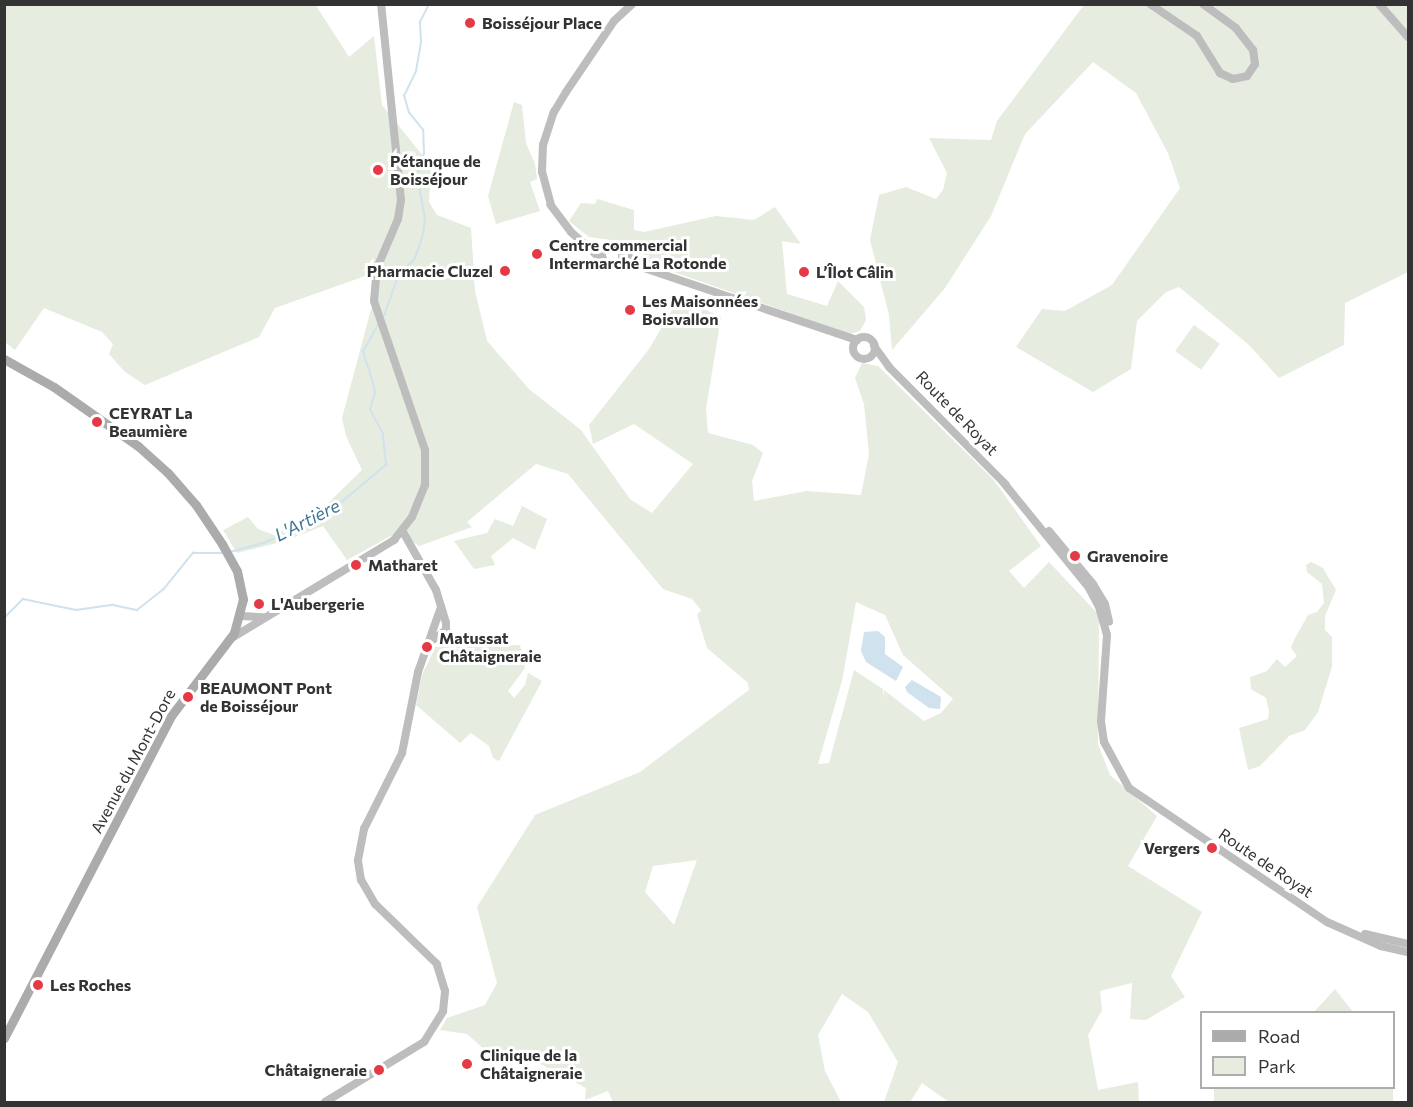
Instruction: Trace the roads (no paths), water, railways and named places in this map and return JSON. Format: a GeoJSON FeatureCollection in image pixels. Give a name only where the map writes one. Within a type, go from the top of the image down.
{"type":"FeatureCollection","features":[{"type":"Feature","properties":{"kind":"main road"},"geometry":{"type":"LineString","coordinates":[[4,359],[65,394],[148,454],[196,505],[222,544],[240,581],[241,616]]}},
{"type":"Feature","properties":{"kind":"main road","name":"Avenue du Mont-Dore"},"geometry":{"type":"LineString","coordinates":[[4,1038],[171,716],[230,639],[241,616]]}},
{"type":"Feature","properties":{"kind":"street"},"geometry":{"type":"LineString","coordinates":[[230,639],[257,620],[294,603],[394,540],[403,532],[419,504],[427,465],[419,428],[378,315],[373,283],[398,219],[401,200],[381,4]]}},
{"type":"Feature","properties":{"kind":"street"},"geometry":{"type":"LineString","coordinates":[[632,4],[614,21],[554,112],[542,156],[543,179],[551,204],[607,266],[644,268],[836,335],[857,340],[867,338],[874,346],[869,358],[858,358],[852,349],[836,335]]}},
{"type":"Feature","properties":{"kind":"street"},"geometry":{"type":"LineString","coordinates":[[1150,4],[1197,36],[1220,73],[1233,79],[1247,76],[1255,64],[1253,50],[1236,28],[1203,4]]}},
{"type":"Feature","properties":{"kind":"street"},"geometry":{"type":"LineString","coordinates":[[1379,4],[1408,37]]}},
{"type":"Feature","properties":{"kind":"street"},"geometry":{"type":"LineString","coordinates":[[582,241],[616,246],[644,268]]}},
{"type":"Feature","properties":{"kind":"street"},"geometry":{"type":"LineString","coordinates":[[601,259],[607,246]]}},
{"type":"Feature","properties":{"kind":"street"},"geometry":{"type":"LineString","coordinates":[[616,266],[622,260],[622,252]]}},
{"type":"Feature","properties":{"kind":"street"},"geometry":{"type":"LineString","coordinates":[[852,349],[857,340]]}},
{"type":"Feature","properties":{"kind":"street","name":"Route de Royat"},"geometry":{"type":"LineString","coordinates":[[874,346],[889,366],[1003,482],[1089,588],[1107,635],[1101,720],[1104,742],[1121,776],[1138,796],[1327,922],[1381,946],[1408,947]]}},
{"type":"Feature","properties":{"kind":"street","name":"Route de Royat"},"geometry":{"type":"LineString","coordinates":[[869,358],[889,366]]}},
{"type":"Feature","properties":{"kind":"street"},"geometry":{"type":"LineString","coordinates":[[327,1101],[424,1042],[438,1024],[444,1005],[444,984],[437,964],[375,904],[361,880],[358,860],[364,829],[402,753],[416,679],[429,644],[441,626],[441,607],[436,590],[408,547],[403,532]]}},
{"type":"Feature","properties":{"kind":"street"},"geometry":{"type":"LineString","coordinates":[[394,540],[408,547]]}},
{"type":"Feature","properties":{"kind":"street"},"geometry":{"type":"LineString","coordinates":[[241,616],[257,620]]}},
{"type":"Feature","properties":{"kind":"street"},"geometry":{"type":"LineString","coordinates":[[241,616],[257,620]]}},
{"type":"Feature","properties":{"kind":"water"},"geometry":{"type":"Polygon","coordinates":[[[878,631],[885,637],[885,654],[903,667],[896,681],[866,662],[861,651],[864,632],[878,631]]]}},
{"type":"Feature","properties":{"kind":"water"},"geometry":{"type":"Polygon","coordinates":[[[912,680],[941,697],[940,709],[929,708],[907,692],[905,687],[912,680]]]}},
{"type":"Feature","properties":{"kind":"waterway","name":"L'Artière"},"geometry":{"type":"LineString","coordinates":[[384,316],[398,277],[415,258],[423,235],[425,219],[417,175],[424,154],[423,130],[409,113],[404,96],[416,71],[421,42],[420,22],[429,4]]}},
{"type":"Feature","properties":{"kind":"waterway","name":"L'Artière"},"geometry":{"type":"LineString","coordinates":[[230,552],[264,543],[325,516],[386,465],[383,434],[370,410],[375,393],[363,352],[378,325]]}},
{"type":"Feature","properties":{"kind":"waterway","name":"L'Artière"},"geometry":{"type":"LineString","coordinates":[[4,618],[23,599],[76,610],[113,605],[137,610],[163,590],[193,553],[222,553]]}},
{"type":"Feature","properties":{"kind":"place","name":"Boisséjour Place"},"geometry":{"type":"Point","coordinates":[470,23]}},
{"type":"Feature","properties":{"kind":"place","name":"Pétanque de Boisséjour"},"geometry":{"type":"Point","coordinates":[378,170]}},
{"type":"Feature","properties":{"kind":"place","name":"Centre commercial Intermarché La Rotonde"},"geometry":{"type":"Point","coordinates":[537,254]}},
{"type":"Feature","properties":{"kind":"place","name":"Pharmacie Cluzel"},"geometry":{"type":"Point","coordinates":[505,271]}},
{"type":"Feature","properties":{"kind":"place","name":"L’Îlot Câlin"},"geometry":{"type":"Point","coordinates":[804,272]}},
{"type":"Feature","properties":{"kind":"place","name":"Les Maisonnées Boisvallon"},"geometry":{"type":"Point","coordinates":[630,310]}},
{"type":"Feature","properties":{"kind":"place","name":"CEYRAT La Beaumière"},"geometry":{"type":"Point","coordinates":[97,422]}},
{"type":"Feature","properties":{"kind":"place","name":"Gravenoire"},"geometry":{"type":"Point","coordinates":[1075,556]}},
{"type":"Feature","properties":{"kind":"place","name":"Matharet"},"geometry":{"type":"Point","coordinates":[356,565]}},
{"type":"Feature","properties":{"kind":"place","name":"L'Aubergerie"},"geometry":{"type":"Point","coordinates":[259,604]}},
{"type":"Feature","properties":{"kind":"place","name":"Matussat Châtaigneraie"},"geometry":{"type":"Point","coordinates":[427,647]}},
{"type":"Feature","properties":{"kind":"place","name":"BEAUMONT Pont de Boisséjour"},"geometry":{"type":"Point","coordinates":[188,697]}},
{"type":"Feature","properties":{"kind":"place","name":"Vergers"},"geometry":{"type":"Point","coordinates":[1212,848]}},
{"type":"Feature","properties":{"kind":"place","name":"Les Roches"},"geometry":{"type":"Point","coordinates":[38,985]}},
{"type":"Feature","properties":{"kind":"place","name":"Clinique de la Châtaigneraie"},"geometry":{"type":"Point","coordinates":[467,1064]}},
{"type":"Feature","properties":{"kind":"place","name":"Châtaigneraie"},"geometry":{"type":"Point","coordinates":[379,1070]}}]}
